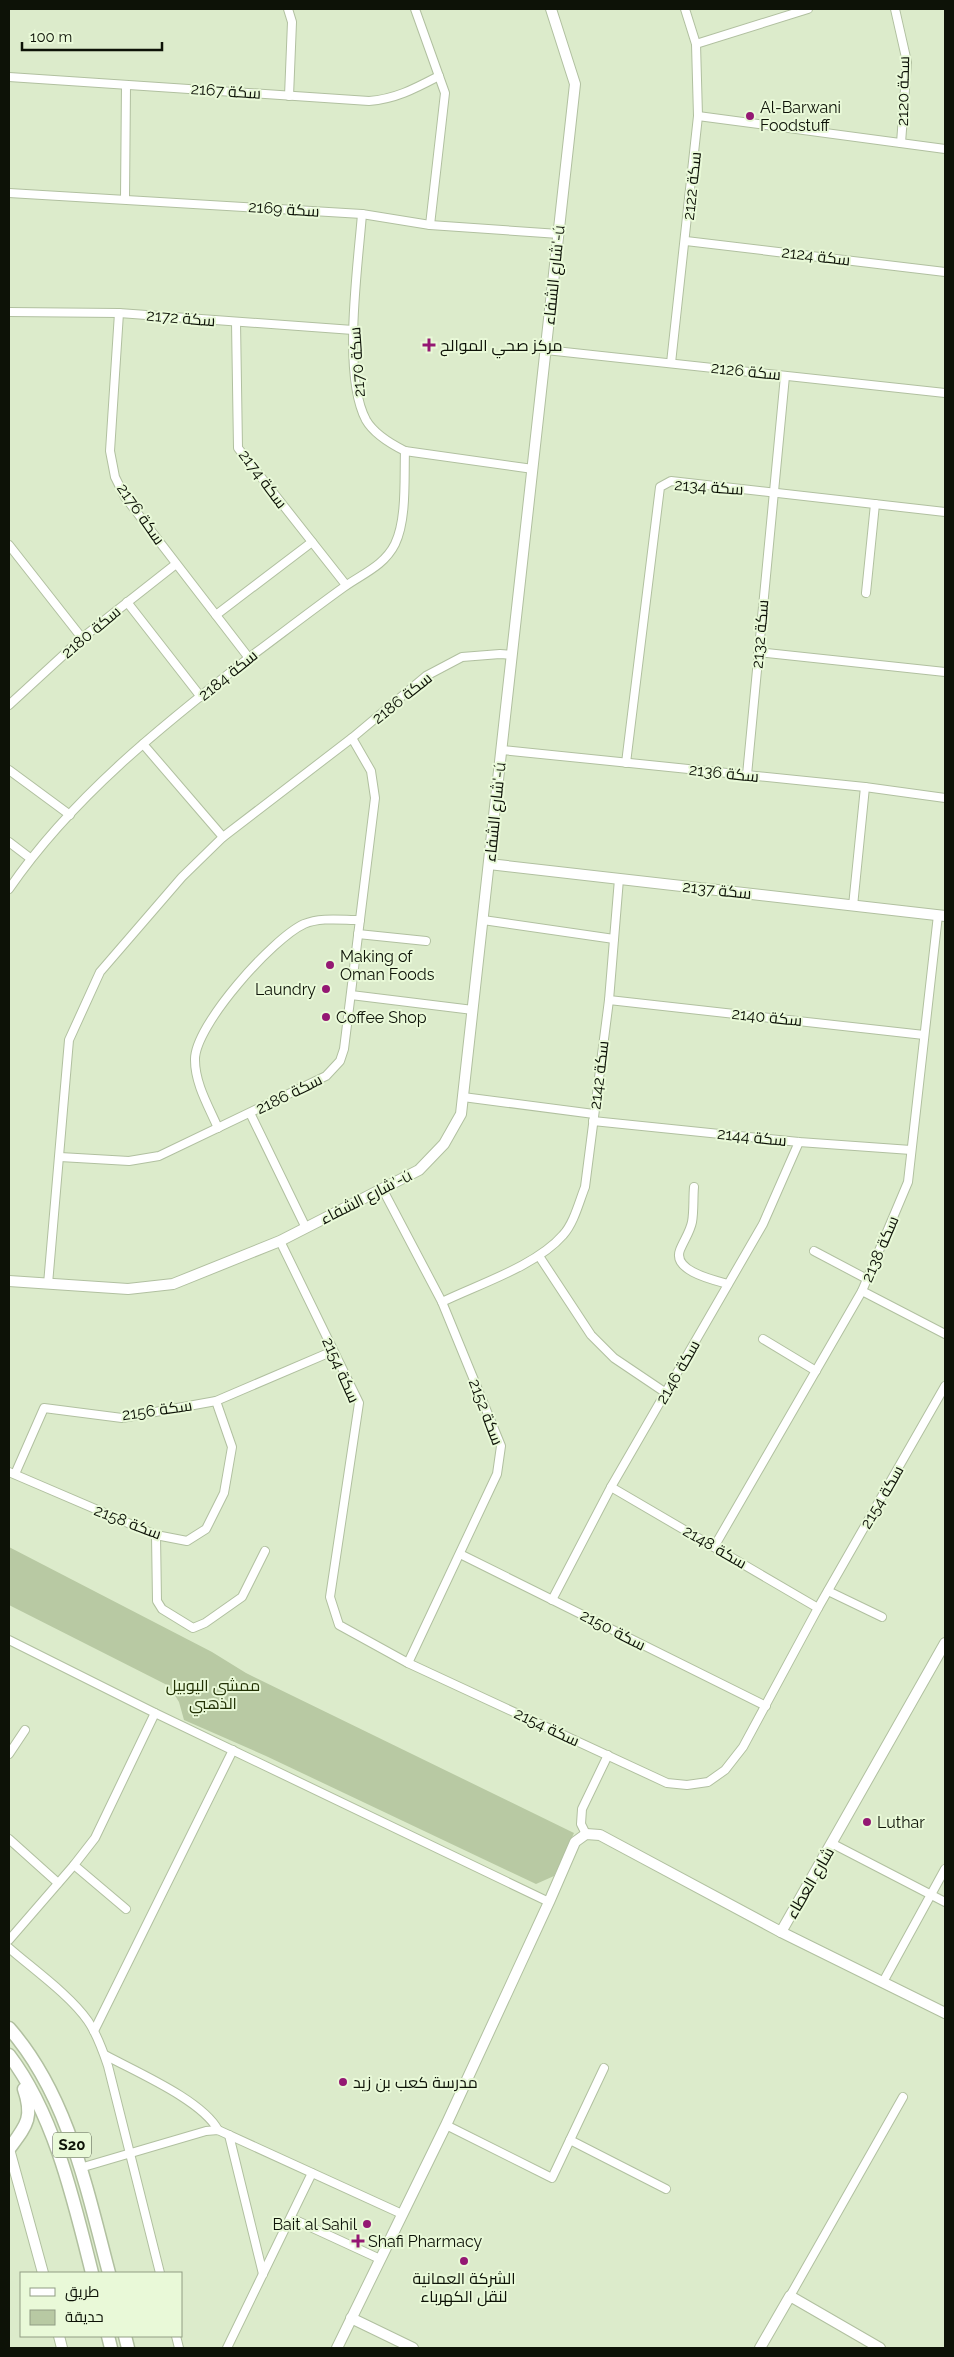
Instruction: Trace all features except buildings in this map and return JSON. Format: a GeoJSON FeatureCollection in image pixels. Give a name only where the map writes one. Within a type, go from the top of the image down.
{"type":"FeatureCollection","features":[{"type":"Feature","properties":{"kind":"main road","name":"S20"},"geometry":{"type":"LineString","coordinates":[[9,2028],[30,2057],[49,2090],[66,2127],[80,2168],[109,2272]]}},
{"type":"Feature","properties":{"kind":"main road","name":"S20"},"geometry":{"type":"LineString","coordinates":[[9,2055],[17,2065],[52,2133],[92,2272]]}},
{"type":"Feature","properties":{"kind":"main road"},"geometry":{"type":"LineString","coordinates":[[9,2149],[30,2115],[29,2103],[17,2065]]}},
{"type":"Feature","properties":{"kind":"street"},"geometry":{"type":"LineString","coordinates":[[288,9],[292,22],[289,96]]}},
{"type":"Feature","properties":{"kind":"street"},"geometry":{"type":"LineString","coordinates":[[416,9],[445,93],[430,226]]}},
{"type":"Feature","properties":{"kind":"street","name":"شارع الشفاء'-ú"},"geometry":{"type":"LineString","coordinates":[[9,1281],[128,1289],[173,1284],[280,1241],[419,1170],[444,1144],[461,1114],[575,84],[551,9]]}},
{"type":"Feature","properties":{"kind":"street","name":"سكة 2122"},"geometry":{"type":"LineString","coordinates":[[671,363],[686,241],[698,116],[696,44],[684,9]]}},
{"type":"Feature","properties":{"kind":"street"},"geometry":{"type":"LineString","coordinates":[[696,44],[808,9]]}},
{"type":"Feature","properties":{"kind":"street","name":"سكة 2120"},"geometry":{"type":"LineString","coordinates":[[895,9],[907,62],[901,144]]}},
{"type":"Feature","properties":{"kind":"street","name":"سكة 2167"},"geometry":{"type":"LineString","coordinates":[[9,77],[369,101],[386,100],[405,94],[439,76]]}},
{"type":"Feature","properties":{"kind":"street"},"geometry":{"type":"LineString","coordinates":[[125,198],[126,85]]}},
{"type":"Feature","properties":{"kind":"street","name":"سكة 2120"},"geometry":{"type":"LineString","coordinates":[[698,116],[945,149]]}},
{"type":"Feature","properties":{"kind":"street","name":"سكة 2169"},"geometry":{"type":"LineString","coordinates":[[9,193],[125,198],[362,214],[430,226],[559,234]]}},
{"type":"Feature","properties":{"kind":"street","name":"سكة 2170"},"geometry":{"type":"LineString","coordinates":[[362,214],[353,330],[358,401],[367,422],[391,444],[405,451],[533,469]]}},
{"type":"Feature","properties":{"kind":"street","name":"سكة 2124"},"geometry":{"type":"LineString","coordinates":[[686,241],[945,272]]}},
{"type":"Feature","properties":{"kind":"street","name":"سكة 2172"},"geometry":{"type":"LineString","coordinates":[[9,312],[120,313],[353,330]]}},
{"type":"Feature","properties":{"kind":"street","name":"سكة 2176"},"geometry":{"type":"LineString","coordinates":[[120,313],[110,451],[115,477],[125,497],[249,658]]}},
{"type":"Feature","properties":{"kind":"street","name":"سكة 2174"},"geometry":{"type":"LineString","coordinates":[[236,322],[238,448],[346,585]]}},
{"type":"Feature","properties":{"kind":"street","name":"سكة 2126"},"geometry":{"type":"LineString","coordinates":[[546,350],[945,393]]}},
{"type":"Feature","properties":{"kind":"street","name":"سكة 2132"},"geometry":{"type":"LineString","coordinates":[[747,775],[785,376]]}},
{"type":"Feature","properties":{"kind":"street","name":"سكة 2184"},"geometry":{"type":"LineString","coordinates":[[9,889],[30,858],[70,814],[143,744],[249,658],[346,585],[376,567],[394,544],[401,524],[405,451]]}},
{"type":"Feature","properties":{"kind":"street","name":"سكة 2134"},"geometry":{"type":"LineString","coordinates":[[626,763],[660,487],[671,482],[945,512]]}},
{"type":"Feature","properties":{"kind":"street"},"geometry":{"type":"LineString","coordinates":[[866,593],[875,504]]}},
{"type":"Feature","properties":{"kind":"street"},"geometry":{"type":"LineString","coordinates":[[216,615],[312,542]]}},
{"type":"Feature","properties":{"kind":"street"},"geometry":{"type":"LineString","coordinates":[[9,545],[82,638]]}},
{"type":"Feature","properties":{"kind":"street","name":"سكة 2180"},"geometry":{"type":"LineString","coordinates":[[9,705],[82,638],[176,564]]}},
{"type":"Feature","properties":{"kind":"street"},"geometry":{"type":"LineString","coordinates":[[128,602],[202,697]]}},
{"type":"Feature","properties":{"kind":"street"},"geometry":{"type":"LineString","coordinates":[[758,652],[945,672]]}},
{"type":"Feature","properties":{"kind":"street","name":"سكة 2186"},"geometry":{"type":"LineString","coordinates":[[48,1284],[69,1040],[100,972],[182,876],[223,837],[352,738],[426,676],[462,657],[500,654],[512,656]]}},
{"type":"Feature","properties":{"kind":"street","name":"سكة 2186"},"geometry":{"type":"LineString","coordinates":[[60,1157],[139,1161],[159,1156],[326,1076],[336,1067],[344,1049],[375,791],[372,771],[352,738]]}},
{"type":"Feature","properties":{"kind":"street"},"geometry":{"type":"LineString","coordinates":[[143,744],[223,837]]}},
{"type":"Feature","properties":{"kind":"street","name":"سكة 2136"},"geometry":{"type":"LineString","coordinates":[[502,750],[865,787],[945,798]]}},
{"type":"Feature","properties":{"kind":"street"},"geometry":{"type":"LineString","coordinates":[[9,770],[70,814]]}},
{"type":"Feature","properties":{"kind":"street"},"geometry":{"type":"LineString","coordinates":[[853,906],[865,787]]}},
{"type":"Feature","properties":{"kind":"street"},"geometry":{"type":"LineString","coordinates":[[9,842],[30,858]]}},
{"type":"Feature","properties":{"kind":"street","name":"سكة 2137"},"geometry":{"type":"LineString","coordinates":[[489,864],[942,915]]}},
{"type":"Feature","properties":{"kind":"street","name":"سكة 2142"},"geometry":{"type":"LineString","coordinates":[[442,1302],[539,1256],[564,1234],[585,1186],[609,1000],[619,879]]}},
{"type":"Feature","properties":{"kind":"street","name":"سكة 2138"},"geometry":{"type":"LineString","coordinates":[[714,1547],[862,1291],[908,1182],[924,1035],[942,915]]}},
{"type":"Feature","properties":{"kind":"street"},"geometry":{"type":"LineString","coordinates":[[218,1128],[196,1075],[194,1058],[198,1045],[221,1005],[262,958],[292,930],[321,919],[360,920]]}},
{"type":"Feature","properties":{"kind":"street"},"geometry":{"type":"LineString","coordinates":[[483,920],[614,939]]}},
{"type":"Feature","properties":{"kind":"street"},"geometry":{"type":"LineString","coordinates":[[358,934],[426,941]]}},
{"type":"Feature","properties":{"kind":"street"},"geometry":{"type":"LineString","coordinates":[[351,995],[473,1010]]}},
{"type":"Feature","properties":{"kind":"street","name":"سكة 2140"},"geometry":{"type":"LineString","coordinates":[[609,1000],[924,1035]]}},
{"type":"Feature","properties":{"kind":"street","name":"سكة 2144"},"geometry":{"type":"LineString","coordinates":[[463,1097],[594,1117],[799,1142],[911,1150]]}},
{"type":"Feature","properties":{"kind":"street"},"geometry":{"type":"LineString","coordinates":[[250,1113],[306,1228]]}},
{"type":"Feature","properties":{"kind":"street","name":"سكة 2146"},"geometry":{"type":"LineString","coordinates":[[552,1600],[611,1487],[762,1224],[799,1142]]}},
{"type":"Feature","properties":{"kind":"street"},"geometry":{"type":"LineString","coordinates":[[694,1187],[693,1220],[687,1238],[679,1251],[680,1261],[688,1270],[700,1276],[728,1284]]}},
{"type":"Feature","properties":{"kind":"street","name":"سكة 2152"},"geometry":{"type":"LineString","coordinates":[[383,1190],[442,1302],[501,1446],[497,1474],[408,1663]]}},
{"type":"Feature","properties":{"kind":"street","name":"سكة 2154"},"geometry":{"type":"LineString","coordinates":[[280,1241],[359,1403],[330,1597],[339,1625],[408,1663],[667,1783],[687,1785],[708,1782],[725,1770],[744,1747],[818,1608],[945,1386]]}},
{"type":"Feature","properties":{"kind":"street"},"geometry":{"type":"LineString","coordinates":[[814,1251],[867,1279]]}},
{"type":"Feature","properties":{"kind":"street"},"geometry":{"type":"LineString","coordinates":[[539,1256],[592,1335],[614,1358],[666,1392]]}},
{"type":"Feature","properties":{"kind":"street"},"geometry":{"type":"LineString","coordinates":[[862,1291],[945,1334]]}},
{"type":"Feature","properties":{"kind":"street"},"geometry":{"type":"LineString","coordinates":[[763,1339],[816,1371]]}},
{"type":"Feature","properties":{"kind":"street","name":"سكة 2156"},"geometry":{"type":"LineString","coordinates":[[12,1473],[44,1408],[122,1418],[216,1401],[333,1351]]}},
{"type":"Feature","properties":{"kind":"street","name":"سكة 2158"},"geometry":{"type":"LineString","coordinates":[[12,1473],[156,1535],[187,1541],[206,1528],[224,1493],[232,1447],[216,1401]]}},
{"type":"Feature","properties":{"kind":"street","name":"سكة 2148"},"geometry":{"type":"LineString","coordinates":[[611,1487],[818,1608]]}},
{"type":"Feature","properties":{"kind":"street"},"geometry":{"type":"LineString","coordinates":[[156,1535],[157,1601],[162,1609],[193,1628],[205,1623],[242,1597],[265,1551]]}},
{"type":"Feature","properties":{"kind":"street","name":"سكة 2150"},"geometry":{"type":"LineString","coordinates":[[460,1554],[766,1706]]}},
{"type":"Feature","properties":{"kind":"street"},"geometry":{"type":"LineString","coordinates":[[828,1591],[882,1617]]}},
{"type":"Feature","properties":{"kind":"street"},"geometry":{"type":"LineString","coordinates":[[9,1640],[155,1713],[550,1902]]}},
{"type":"Feature","properties":{"kind":"street","name":"شارع العطاء"},"geometry":{"type":"LineString","coordinates":[[586,1834],[600,1834],[782,1932],[945,1644]]}},
{"type":"Feature","properties":{"kind":"street"},"geometry":{"type":"LineString","coordinates":[[9,1940],[74,1865],[101,1828],[155,1713]]}},
{"type":"Feature","properties":{"kind":"street"},"geometry":{"type":"LineString","coordinates":[[9,1754],[25,1730]]}},
{"type":"Feature","properties":{"kind":"street"},"geometry":{"type":"LineString","coordinates":[[94,2031],[233,1750]]}},
{"type":"Feature","properties":{"kind":"street"},"geometry":{"type":"LineString","coordinates":[[337,2348],[446,2125],[550,1902],[575,1842],[586,1834],[581,1824],[582,1809],[608,1755]]}},
{"type":"Feature","properties":{"kind":"street"},"geometry":{"type":"LineString","coordinates":[[9,1839],[58,1883]]}},
{"type":"Feature","properties":{"kind":"street"},"geometry":{"type":"LineString","coordinates":[[832,1844],[945,1902]]}},
{"type":"Feature","properties":{"kind":"street"},"geometry":{"type":"LineString","coordinates":[[74,1865],[126,1909]]}},
{"type":"Feature","properties":{"kind":"street"},"geometry":{"type":"LineString","coordinates":[[883,1982],[945,1869]]}},
{"type":"Feature","properties":{"kind":"street"},"geometry":{"type":"LineString","coordinates":[[782,1932],[945,2013]]}},
{"type":"Feature","properties":{"kind":"street"},"geometry":{"type":"LineString","coordinates":[[9,1948],[76,2007],[94,2031],[105,2055],[160,2272]]}},
{"type":"Feature","properties":{"kind":"street"},"geometry":{"type":"LineString","coordinates":[[105,2055],[182,2097],[212,2118],[218,2130]]}},
{"type":"Feature","properties":{"kind":"street"},"geometry":{"type":"LineString","coordinates":[[446,2125],[552,2178],[604,2068]]}},
{"type":"Feature","properties":{"kind":"street"},"geometry":{"type":"LineString","coordinates":[[760,2348],[903,2098]]}},
{"type":"Feature","properties":{"kind":"street"},"geometry":{"type":"LineString","coordinates":[[80,2168],[206,2131],[218,2130],[402,2214]]}},
{"type":"Feature","properties":{"kind":"street"},"geometry":{"type":"LineString","coordinates":[[229,2135],[263,2274]]}},
{"type":"Feature","properties":{"kind":"street"},"geometry":{"type":"LineString","coordinates":[[570,2140],[666,2189]]}},
{"type":"Feature","properties":{"kind":"street"},"geometry":{"type":"LineString","coordinates":[[9,2149],[43,2272]]}},
{"type":"Feature","properties":{"kind":"street"},"geometry":{"type":"LineString","coordinates":[[227,2348],[312,2173]]}},
{"type":"Feature","properties":{"kind":"street"},"geometry":{"type":"LineString","coordinates":[[291,2218],[380,2259]]}},
{"type":"Feature","properties":{"kind":"street"},"geometry":{"type":"LineString","coordinates":[[790,2296],[878,2348]]}},
{"type":"Feature","properties":{"kind":"street"},"geometry":{"type":"LineString","coordinates":[[351,2318],[413,2348]]}},
{"type":"Feature","properties":{"kind":"green space","name":"ممشى اليوبيل الذهبي"},"geometry":{"type":"Polygon","coordinates":[[[9,1547],[212,1652],[246,1673],[574,1833],[554,1876],[536,1884],[266,1756],[184,1720],[179,1702],[169,1686],[9,1605],[9,1547]]]}},
{"type":"Feature","properties":{"kind":"place","name":"Al-Barwani Foodstuff"},"geometry":{"type":"Point","coordinates":[750,116]}},
{"type":"Feature","properties":{"kind":"place","name":"مركز صحي الموالح"},"geometry":{"type":"Point","coordinates":[429,345]}},
{"type":"Feature","properties":{"kind":"place","name":"Making of Oman Foods"},"geometry":{"type":"Point","coordinates":[330,965]}},
{"type":"Feature","properties":{"kind":"place","name":"Laundry"},"geometry":{"type":"Point","coordinates":[326,989]}},
{"type":"Feature","properties":{"kind":"place","name":"Coffee Shop"},"geometry":{"type":"Point","coordinates":[326,1017]}},
{"type":"Feature","properties":{"kind":"place","name":"Luthar"},"geometry":{"type":"Point","coordinates":[867,1822]}},
{"type":"Feature","properties":{"kind":"place","name":"مدرسة كعب بن زيد"},"geometry":{"type":"Point","coordinates":[343,2082]}},
{"type":"Feature","properties":{"kind":"place","name":"Bait al Sahil"},"geometry":{"type":"Point","coordinates":[367,2224]}},
{"type":"Feature","properties":{"kind":"place","name":"Shafi Pharmacy"},"geometry":{"type":"Point","coordinates":[358,2241]}},
{"type":"Feature","properties":{"kind":"place","name":"الشرکة العمانیة لنقل الکهرباء"},"geometry":{"type":"Point","coordinates":[464,2261]}}]}
